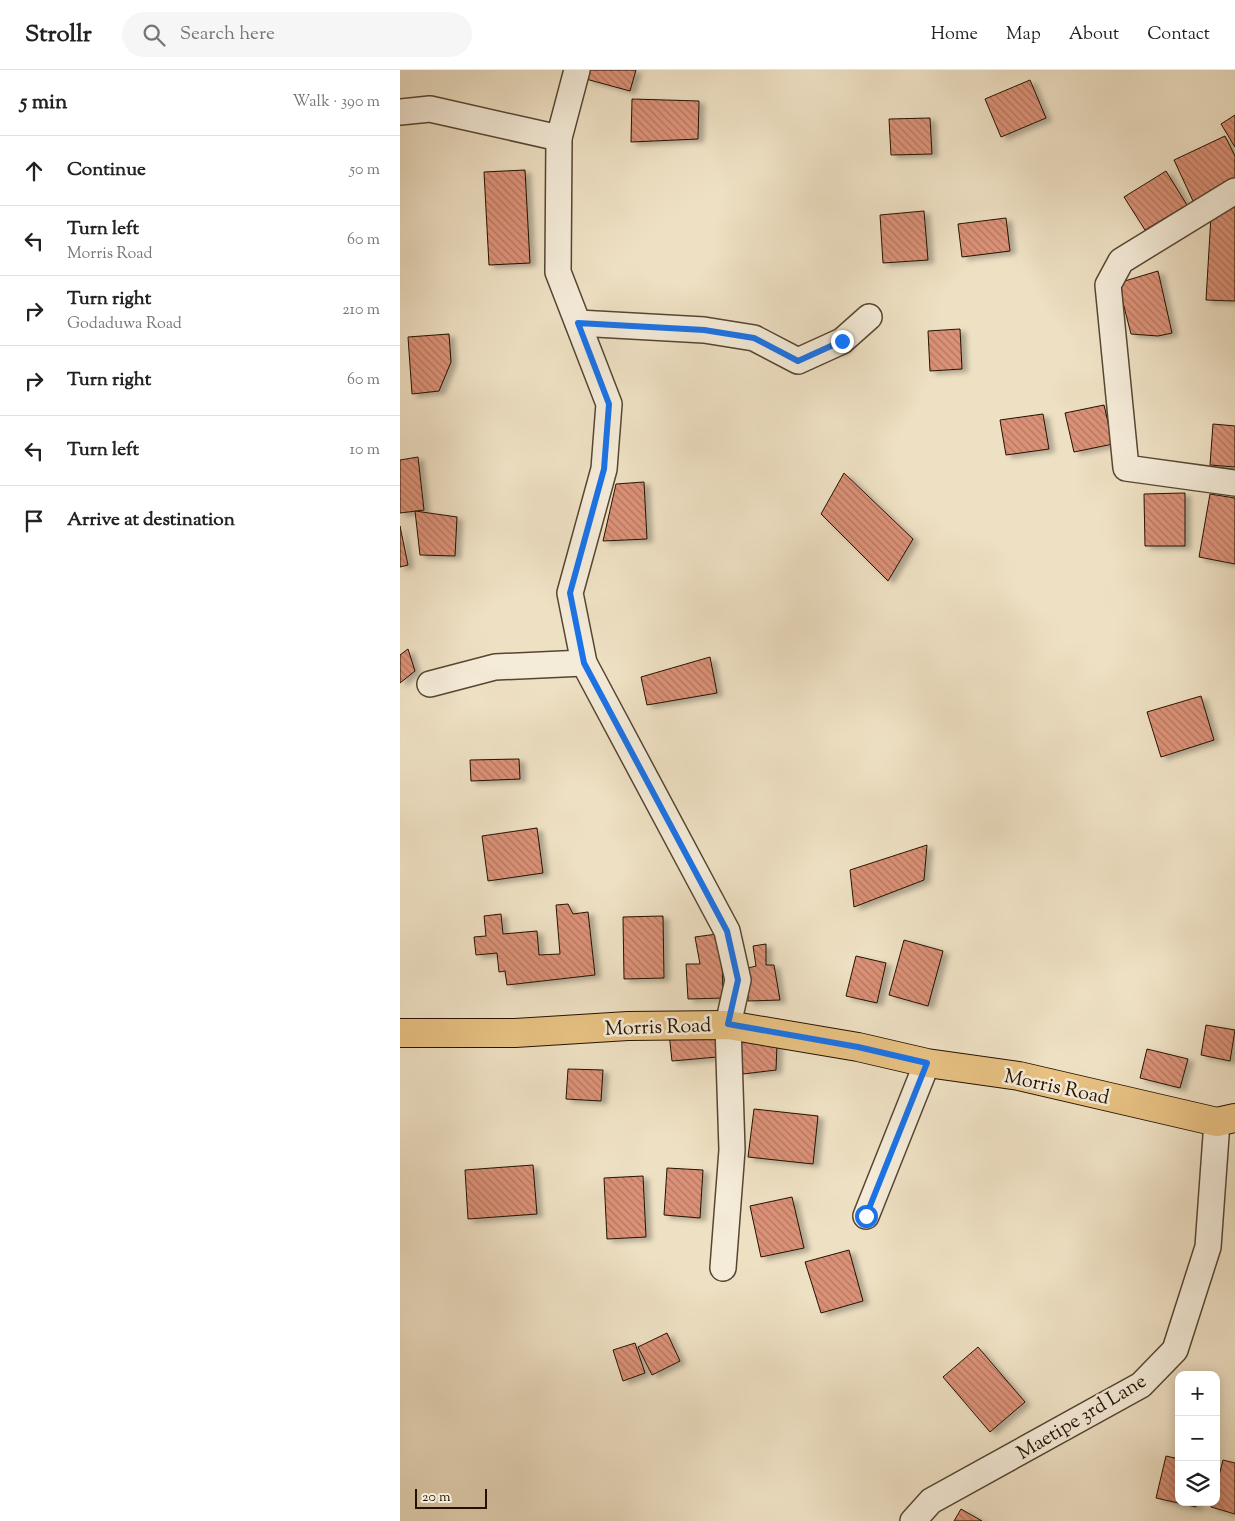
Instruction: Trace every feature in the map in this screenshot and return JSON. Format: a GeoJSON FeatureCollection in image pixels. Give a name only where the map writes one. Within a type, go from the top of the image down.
{"type":"FeatureCollection","features":[{"type":"Feature","properties":{"kind":"main road","name":"Morris Road"},"geometry":{"type":"LineString","coordinates":[[400,1033],[515,1033],[628,1026],[728,1024],[858,1047],[927,1063],[1019,1076],[1226,1120]]}},
{"type":"Feature","properties":{"kind":"street"},"geometry":{"type":"LineString","coordinates":[[577,70],[559,138],[558,272],[609,404],[604,469],[570,593],[584,663],[727,931],[738,980],[728,1024],[732,1150],[723,1268]]}},
{"type":"Feature","properties":{"kind":"street"},"geometry":{"type":"LineString","coordinates":[[400,112],[430,109],[559,138]]}},
{"type":"Feature","properties":{"kind":"street"},"geometry":{"type":"LineString","coordinates":[[1235,191],[1121,261],[1108,285],[1126,468],[1235,483]]}},
{"type":"Feature","properties":{"kind":"street"},"geometry":{"type":"LineString","coordinates":[[578,323],[704,330],[754,338],[798,361],[842,341],[869,317]]}},
{"type":"Feature","properties":{"kind":"street"},"geometry":{"type":"LineString","coordinates":[[430,684],[495,667],[584,663]]}},
{"type":"Feature","properties":{"kind":"street"},"geometry":{"type":"LineString","coordinates":[[866,1216],[927,1063]]}},
{"type":"Feature","properties":{"kind":"street","name":"Maetipe 3rd Lane"},"geometry":{"type":"LineString","coordinates":[[913,1521],[931,1501],[1141,1385],[1175,1350],[1208,1246],[1226,1120]]}},
{"type":"Feature","properties":{"kind":"building"},"geometry":{"type":"Polygon","coordinates":[[[588,70],[636,70],[630,91],[586,79],[588,70]]]}},
{"type":"Feature","properties":{"kind":"building"},"geometry":{"type":"Polygon","coordinates":[[[1030,80],[1046,118],[1001,137],[985,99],[1030,80]]]}},
{"type":"Feature","properties":{"kind":"building"},"geometry":{"type":"Polygon","coordinates":[[[632,99],[699,101],[698,139],[631,142],[632,99]]]}},
{"type":"Feature","properties":{"kind":"building"},"geometry":{"type":"Polygon","coordinates":[[[1235,115],[1235,147],[1221,124],[1235,115]]]}},
{"type":"Feature","properties":{"kind":"building"},"geometry":{"type":"Polygon","coordinates":[[[930,118],[932,154],[891,155],[889,119],[930,118]]]}},
{"type":"Feature","properties":{"kind":"building"},"geometry":{"type":"Polygon","coordinates":[[[1225,136],[1235,156],[1235,180],[1193,201],[1174,160],[1225,136]]]}},
{"type":"Feature","properties":{"kind":"building"},"geometry":{"type":"Polygon","coordinates":[[[525,170],[530,263],[489,265],[484,172],[525,170]]]}},
{"type":"Feature","properties":{"kind":"building"},"geometry":{"type":"Polygon","coordinates":[[[1166,171],[1187,205],[1145,230],[1124,197],[1166,171]]]}},
{"type":"Feature","properties":{"kind":"building"},"geometry":{"type":"Polygon","coordinates":[[[1235,207],[1235,301],[1206,300],[1211,216],[1235,207]]]}},
{"type":"Feature","properties":{"kind":"building"},"geometry":{"type":"Polygon","coordinates":[[[924,211],[928,260],[883,263],[880,215],[924,211]]]}},
{"type":"Feature","properties":{"kind":"building"},"geometry":{"type":"Polygon","coordinates":[[[1006,218],[1010,251],[962,257],[958,224],[1006,218]]]}},
{"type":"Feature","properties":{"kind":"building"},"geometry":{"type":"Polygon","coordinates":[[[1158,271],[1172,333],[1158,336],[1131,334],[1118,283],[1158,271]]]}},
{"type":"Feature","properties":{"kind":"building"},"geometry":{"type":"Polygon","coordinates":[[[960,329],[962,369],[930,371],[928,331],[960,329]]]}},
{"type":"Feature","properties":{"kind":"building"},"geometry":{"type":"Polygon","coordinates":[[[449,334],[451,362],[439,391],[412,394],[408,337],[449,334]]]}},
{"type":"Feature","properties":{"kind":"building"},"geometry":{"type":"Polygon","coordinates":[[[1104,405],[1113,444],[1074,452],[1065,413],[1104,405]]]}},
{"type":"Feature","properties":{"kind":"building"},"geometry":{"type":"Polygon","coordinates":[[[1043,414],[1049,449],[1006,455],[1000,420],[1043,414]]]}},
{"type":"Feature","properties":{"kind":"building"},"geometry":{"type":"Polygon","coordinates":[[[1213,424],[1235,426],[1235,467],[1210,465],[1213,424]]]}},
{"type":"Feature","properties":{"kind":"building"},"geometry":{"type":"Polygon","coordinates":[[[418,457],[424,510],[400,513],[400,460],[418,457]]]}},
{"type":"Feature","properties":{"kind":"building"},"geometry":{"type":"Polygon","coordinates":[[[844,473],[913,539],[888,581],[821,514],[844,473]]]}},
{"type":"Feature","properties":{"kind":"building"},"geometry":{"type":"Polygon","coordinates":[[[644,482],[647,539],[603,541],[616,484],[644,482]]]}},
{"type":"Feature","properties":{"kind":"building"},"geometry":{"type":"Polygon","coordinates":[[[1185,493],[1185,546],[1145,546],[1144,494],[1185,493]]]}},
{"type":"Feature","properties":{"kind":"building"},"geometry":{"type":"Polygon","coordinates":[[[1210,494],[1235,498],[1235,564],[1199,557],[1210,494]]]}},
{"type":"Feature","properties":{"kind":"building"},"geometry":{"type":"Polygon","coordinates":[[[415,511],[457,517],[455,556],[420,555],[415,511]]]}},
{"type":"Feature","properties":{"kind":"building"},"geometry":{"type":"Polygon","coordinates":[[[400,526],[408,565],[400,567],[400,526]]]}},
{"type":"Feature","properties":{"kind":"building"},"geometry":{"type":"Polygon","coordinates":[[[408,649],[415,671],[400,683],[400,655],[408,649]]]}},
{"type":"Feature","properties":{"kind":"building"},"geometry":{"type":"Polygon","coordinates":[[[710,657],[717,693],[647,705],[641,677],[710,657]]]}},
{"type":"Feature","properties":{"kind":"building"},"geometry":{"type":"Polygon","coordinates":[[[1201,696],[1214,740],[1161,757],[1147,712],[1201,696]]]}},
{"type":"Feature","properties":{"kind":"building"},"geometry":{"type":"Polygon","coordinates":[[[519,759],[520,779],[471,781],[470,760],[519,759]]]}},
{"type":"Feature","properties":{"kind":"building"},"geometry":{"type":"Polygon","coordinates":[[[537,828],[543,873],[488,881],[482,836],[537,828]]]}},
{"type":"Feature","properties":{"kind":"building"},"geometry":{"type":"Polygon","coordinates":[[[927,845],[924,880],[854,907],[850,870],[927,845]]]}},
{"type":"Feature","properties":{"kind":"building"},"geometry":{"type":"Polygon","coordinates":[[[568,904],[573,914],[588,912],[595,975],[507,985],[505,971],[499,972],[497,953],[476,955],[474,937],[486,936],[484,916],[501,914],[503,934],[537,931],[539,955],[560,954],[556,905],[568,904]]]}},
{"type":"Feature","properties":{"kind":"building"},"geometry":{"type":"Polygon","coordinates":[[[663,916],[664,978],[624,979],[623,917],[663,916]]]}},
{"type":"Feature","properties":{"kind":"building"},"geometry":{"type":"Polygon","coordinates":[[[717,934],[722,959],[723,998],[688,999],[686,964],[700,964],[695,937],[717,934]]]}},
{"type":"Feature","properties":{"kind":"building"},"geometry":{"type":"Polygon","coordinates":[[[904,940],[943,951],[928,1006],[889,995],[904,940]]]}},
{"type":"Feature","properties":{"kind":"building"},"geometry":{"type":"Polygon","coordinates":[[[766,944],[766,965],[774,965],[780,1000],[748,1001],[748,968],[756,966],[753,946],[766,944]]]}},
{"type":"Feature","properties":{"kind":"building"},"geometry":{"type":"Polygon","coordinates":[[[856,956],[886,963],[877,1003],[846,996],[856,956]]]}},
{"type":"Feature","properties":{"kind":"building"},"geometry":{"type":"Polygon","coordinates":[[[1206,1025],[1235,1030],[1230,1061],[1201,1055],[1206,1025]]]}},
{"type":"Feature","properties":{"kind":"building"},"geometry":{"type":"Polygon","coordinates":[[[669,1033],[716,1034],[717,1057],[672,1061],[669,1033]]]}},
{"type":"Feature","properties":{"kind":"building"},"geometry":{"type":"Polygon","coordinates":[[[737,1036],[777,1044],[776,1070],[743,1074],[737,1036]]]}},
{"type":"Feature","properties":{"kind":"building"},"geometry":{"type":"Polygon","coordinates":[[[1147,1049],[1188,1059],[1180,1088],[1140,1078],[1147,1049]]]}},
{"type":"Feature","properties":{"kind":"building"},"geometry":{"type":"Polygon","coordinates":[[[568,1069],[603,1070],[601,1101],[566,1099],[568,1069]]]}},
{"type":"Feature","properties":{"kind":"building"},"geometry":{"type":"Polygon","coordinates":[[[754,1109],[818,1116],[813,1164],[748,1157],[754,1109]]]}},
{"type":"Feature","properties":{"kind":"building"},"geometry":{"type":"Polygon","coordinates":[[[533,1165],[537,1214],[468,1219],[465,1170],[533,1165]]]}},
{"type":"Feature","properties":{"kind":"building"},"geometry":{"type":"Polygon","coordinates":[[[667,1168],[703,1170],[700,1218],[664,1215],[667,1168]]]}},
{"type":"Feature","properties":{"kind":"building"},"geometry":{"type":"Polygon","coordinates":[[[643,1176],[646,1237],[607,1239],[604,1178],[643,1176]]]}},
{"type":"Feature","properties":{"kind":"building"},"geometry":{"type":"Polygon","coordinates":[[[792,1197],[804,1248],[761,1257],[750,1206],[792,1197]]]}},
{"type":"Feature","properties":{"kind":"building"},"geometry":{"type":"Polygon","coordinates":[[[849,1250],[863,1301],[821,1313],[805,1262],[849,1250]]]}},
{"type":"Feature","properties":{"kind":"building"},"geometry":{"type":"Polygon","coordinates":[[[667,1333],[680,1361],[652,1375],[638,1347],[667,1333]]]}},
{"type":"Feature","properties":{"kind":"building"},"geometry":{"type":"Polygon","coordinates":[[[635,1343],[645,1373],[623,1381],[613,1350],[635,1343]]]}},
{"type":"Feature","properties":{"kind":"building"},"geometry":{"type":"Polygon","coordinates":[[[978,1347],[1025,1402],[990,1432],[943,1377],[978,1347]]]}},
{"type":"Feature","properties":{"kind":"building"},"geometry":{"type":"Polygon","coordinates":[[[1166,1456],[1175,1458],[1175,1502],[1156,1498],[1166,1456]]]}},
{"type":"Feature","properties":{"kind":"building"},"geometry":{"type":"Polygon","coordinates":[[[1223,1460],[1235,1463],[1235,1514],[1211,1507],[1220,1506],[1220,1472],[1223,1460]]]}},
{"type":"Feature","properties":{"kind":"building"},"geometry":{"type":"Polygon","coordinates":[[[961,1509],[982,1521],[954,1521],[961,1509]]]}},
{"type":"Feature","properties":{"kind":"route"},"geometry":{"type":"LineString","coordinates":[[842,341],[798,361],[754,338],[704,330],[578,323],[609,404],[604,469],[570,593],[584,663],[727,931],[738,980],[728,1024],[858,1047],[927,1063],[866,1216]]}}]}
